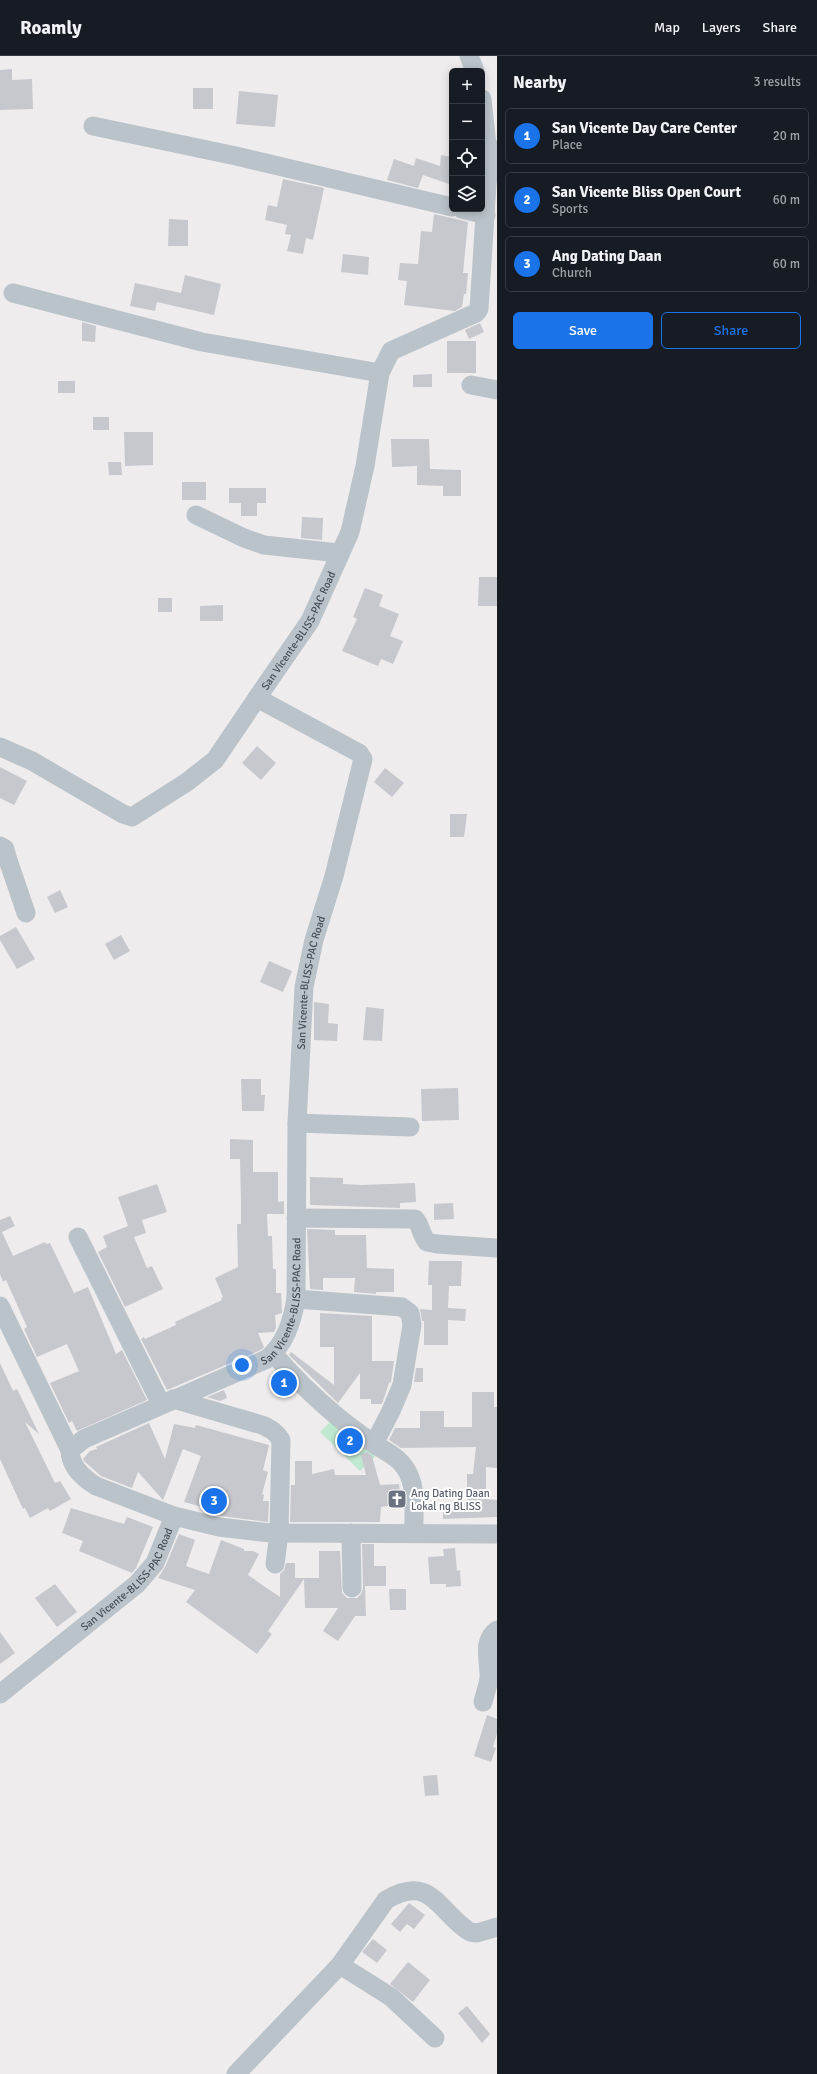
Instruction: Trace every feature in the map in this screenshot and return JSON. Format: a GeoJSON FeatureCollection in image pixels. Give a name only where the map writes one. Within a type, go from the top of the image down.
{"type":"FeatureCollection","features":[{"type":"Feature","properties":{"kind":"street"},"geometry":{"type":"LineString","coordinates":[[469,56],[474,68]]}},
{"type":"Feature","properties":{"kind":"street"},"geometry":{"type":"LineString","coordinates":[[483,104],[488,154],[494,156]]}},
{"type":"Feature","properties":{"kind":"street"},"geometry":{"type":"LineString","coordinates":[[93,126],[236,156],[449,206]]}},
{"type":"Feature","properties":{"kind":"street","name":"San Vicente-BLISS-PAC Road"},"geometry":{"type":"LineString","coordinates":[[0,1694],[137,1584],[155,1563],[174,1516],[96,1486],[85,1479],[75,1467],[70,1456],[70,1450],[84,1439],[259,1363],[273,1353],[288,1329],[296,1299],[297,1123],[304,987],[314,940],[334,876],[363,758],[359,753],[257,698],[310,621],[339,553],[350,532],[365,466],[380,373],[391,351],[476,313],[479,309],[486,215],[492,184],[494,156]]}},
{"type":"Feature","properties":{"kind":"street"},"geometry":{"type":"LineString","coordinates":[[474,212],[486,215]]}},
{"type":"Feature","properties":{"kind":"street"},"geometry":{"type":"LineString","coordinates":[[13,293],[202,342],[380,373]]}},
{"type":"Feature","properties":{"kind":"street"},"geometry":{"type":"LineString","coordinates":[[471,385],[497,390]]}},
{"type":"Feature","properties":{"kind":"street"},"geometry":{"type":"LineString","coordinates":[[196,515],[244,538],[264,545],[339,553]]}},
{"type":"Feature","properties":{"kind":"street"},"geometry":{"type":"LineString","coordinates":[[0,747],[32,761],[123,814],[132,817],[187,782],[215,760],[257,698]]}},
{"type":"Feature","properties":{"kind":"street"},"geometry":{"type":"LineString","coordinates":[[0,846],[5,849],[26,913]]}},
{"type":"Feature","properties":{"kind":"street"},"geometry":{"type":"LineString","coordinates":[[297,1123],[410,1126]]}},
{"type":"Feature","properties":{"kind":"street"},"geometry":{"type":"LineString","coordinates":[[296,1218],[415,1219],[419,1222],[422,1236],[426,1242],[497,1248]]}},
{"type":"Feature","properties":{"kind":"street"},"geometry":{"type":"LineString","coordinates":[[78,1237],[167,1402],[262,1425],[272,1429],[281,1440],[279,1533],[275,1564]]}},
{"type":"Feature","properties":{"kind":"street"},"geometry":{"type":"LineString","coordinates":[[296,1299],[402,1307],[410,1313],[412,1325],[402,1385],[391,1412],[374,1444]]}},
{"type":"Feature","properties":{"kind":"street"},"geometry":{"type":"LineString","coordinates":[[0,1306],[70,1450]]}},
{"type":"Feature","properties":{"kind":"street"},"geometry":{"type":"LineString","coordinates":[[273,1353],[309,1392],[374,1444],[396,1456],[408,1474],[413,1489],[414,1533]]}},
{"type":"Feature","properties":{"kind":"street"},"geometry":{"type":"LineString","coordinates":[[174,1516],[239,1530],[279,1533],[497,1534]]}},
{"type":"Feature","properties":{"kind":"street"},"geometry":{"type":"LineString","coordinates":[[350,1533],[352,1588]]}},
{"type":"Feature","properties":{"kind":"street"},"geometry":{"type":"LineString","coordinates":[[483,1702],[489,1676],[487,1646],[490,1637],[497,1630]]}},
{"type":"Feature","properties":{"kind":"street"},"geometry":{"type":"LineString","coordinates":[[236,2074],[340,1965],[386,1900],[397,1894],[417,1892],[428,1893],[470,1932],[477,1933],[497,1927]]}},
{"type":"Feature","properties":{"kind":"street"},"geometry":{"type":"LineString","coordinates":[[340,1965],[391,1997],[435,2038]]}},
{"type":"Feature","properties":{"kind":"green space"},"geometry":{"type":"Polygon","coordinates":[[[341,1411],[381,1451],[360,1471],[320,1432],[341,1411]]]}},
{"type":"Feature","properties":{"kind":"building"},"geometry":{"type":"Polygon","coordinates":[[[12,69],[12,80],[32,79],[33,109],[0,110],[0,70],[12,69]]]}},
{"type":"Feature","properties":{"kind":"building"},"geometry":{"type":"Polygon","coordinates":[[[193,88],[213,88],[213,109],[193,109],[193,88]]]}},
{"type":"Feature","properties":{"kind":"building"},"geometry":{"type":"Polygon","coordinates":[[[239,91],[278,95],[275,127],[236,124],[239,91]]]}},
{"type":"Feature","properties":{"kind":"building"},"geometry":{"type":"Polygon","coordinates":[[[441,155],[449,156],[449,184],[423,175],[418,188],[387,180],[394,159],[414,166],[416,158],[440,166],[441,155]]]}},
{"type":"Feature","properties":{"kind":"building"},"geometry":{"type":"Polygon","coordinates":[[[283,179],[324,188],[313,240],[306,238],[303,254],[287,251],[291,235],[285,234],[287,225],[265,220],[268,205],[277,207],[283,179]]]}},
{"type":"Feature","properties":{"kind":"building"},"geometry":{"type":"Polygon","coordinates":[[[434,214],[468,222],[463,273],[468,273],[466,294],[464,294],[462,307],[455,311],[404,305],[407,281],[398,280],[400,263],[418,264],[421,231],[432,232],[434,214]]]}},
{"type":"Feature","properties":{"kind":"building"},"geometry":{"type":"Polygon","coordinates":[[[169,219],[188,220],[188,246],[168,246],[169,219]]]}},
{"type":"Feature","properties":{"kind":"building"},"geometry":{"type":"Polygon","coordinates":[[[343,254],[369,257],[368,275],[341,272],[343,254]]]}},
{"type":"Feature","properties":{"kind":"building"},"geometry":{"type":"Polygon","coordinates":[[[185,275],[221,284],[214,315],[157,302],[155,311],[130,306],[135,283],[181,293],[185,275]]]}},
{"type":"Feature","properties":{"kind":"building"},"geometry":{"type":"Polygon","coordinates":[[[82,322],[96,326],[95,342],[82,341],[82,322]]]}},
{"type":"Feature","properties":{"kind":"building"},"geometry":{"type":"Polygon","coordinates":[[[480,323],[484,332],[469,339],[465,330],[480,323]]]}},
{"type":"Feature","properties":{"kind":"building"},"geometry":{"type":"Polygon","coordinates":[[[447,341],[476,341],[476,373],[447,373],[447,341]]]}},
{"type":"Feature","properties":{"kind":"building"},"geometry":{"type":"Polygon","coordinates":[[[432,374],[432,387],[413,387],[413,375],[432,374]]]}},
{"type":"Feature","properties":{"kind":"building"},"geometry":{"type":"Polygon","coordinates":[[[58,381],[75,381],[75,393],[58,393],[58,381]]]}},
{"type":"Feature","properties":{"kind":"building"},"geometry":{"type":"Polygon","coordinates":[[[93,417],[109,417],[109,430],[93,430],[93,417]]]}},
{"type":"Feature","properties":{"kind":"building"},"geometry":{"type":"Polygon","coordinates":[[[124,432],[153,432],[153,465],[125,466],[124,432]]]}},
{"type":"Feature","properties":{"kind":"building"},"geometry":{"type":"Polygon","coordinates":[[[391,439],[429,439],[430,469],[461,470],[461,496],[443,496],[443,486],[417,485],[417,466],[392,467],[391,439]]]}},
{"type":"Feature","properties":{"kind":"building"},"geometry":{"type":"Polygon","coordinates":[[[108,462],[121,462],[122,475],[109,475],[108,462]]]}},
{"type":"Feature","properties":{"kind":"building"},"geometry":{"type":"Polygon","coordinates":[[[182,482],[206,482],[206,500],[182,500],[182,482]]]}},
{"type":"Feature","properties":{"kind":"building"},"geometry":{"type":"Polygon","coordinates":[[[229,488],[266,488],[266,503],[257,503],[257,516],[241,516],[241,503],[229,503],[229,488]]]}},
{"type":"Feature","properties":{"kind":"building"},"geometry":{"type":"Polygon","coordinates":[[[302,517],[323,518],[322,540],[301,538],[302,517]]]}},
{"type":"Feature","properties":{"kind":"building"},"geometry":{"type":"Polygon","coordinates":[[[479,577],[497,577],[497,606],[478,606],[479,577]]]}},
{"type":"Feature","properties":{"kind":"building"},"geometry":{"type":"Polygon","coordinates":[[[365,588],[383,595],[379,606],[399,614],[390,636],[403,641],[393,664],[381,659],[378,666],[342,651],[357,619],[353,617],[365,588]]]}},
{"type":"Feature","properties":{"kind":"building"},"geometry":{"type":"Polygon","coordinates":[[[158,598],[172,598],[172,612],[158,612],[158,598]]]}},
{"type":"Feature","properties":{"kind":"building"},"geometry":{"type":"Polygon","coordinates":[[[223,605],[223,621],[200,621],[200,606],[223,605]]]}},
{"type":"Feature","properties":{"kind":"building"},"geometry":{"type":"Polygon","coordinates":[[[257,746],[276,763],[261,780],[242,763],[257,746]]]}},
{"type":"Feature","properties":{"kind":"building"},"geometry":{"type":"Polygon","coordinates":[[[0,767],[27,781],[14,805],[0,798],[0,767]]]}},
{"type":"Feature","properties":{"kind":"building"},"geometry":{"type":"Polygon","coordinates":[[[385,768],[404,783],[392,797],[374,782],[385,768]]]}},
{"type":"Feature","properties":{"kind":"building"},"geometry":{"type":"Polygon","coordinates":[[[450,814],[467,814],[464,837],[450,837],[450,814]]]}},
{"type":"Feature","properties":{"kind":"building"},"geometry":{"type":"Polygon","coordinates":[[[60,890],[68,907],[55,913],[47,897],[60,890]]]}},
{"type":"Feature","properties":{"kind":"building"},"geometry":{"type":"Polygon","coordinates":[[[16,927],[35,959],[17,969],[0,940],[0,936],[16,927]]]}},
{"type":"Feature","properties":{"kind":"building"},"geometry":{"type":"Polygon","coordinates":[[[121,935],[130,951],[114,960],[105,944],[121,935]]]}},
{"type":"Feature","properties":{"kind":"building"},"geometry":{"type":"Polygon","coordinates":[[[269,961],[292,971],[283,992],[260,982],[269,961]]]}},
{"type":"Feature","properties":{"kind":"building"},"geometry":{"type":"Polygon","coordinates":[[[314,1002],[329,1004],[328,1023],[338,1024],[337,1041],[314,1040],[314,1002]]]}},
{"type":"Feature","properties":{"kind":"building"},"geometry":{"type":"Polygon","coordinates":[[[366,1007],[384,1009],[382,1041],[363,1040],[366,1007]]]}},
{"type":"Feature","properties":{"kind":"building"},"geometry":{"type":"Polygon","coordinates":[[[241,1079],[261,1079],[261,1095],[265,1095],[264,1111],[242,1111],[241,1079]]]}},
{"type":"Feature","properties":{"kind":"building"},"geometry":{"type":"Polygon","coordinates":[[[458,1088],[459,1120],[422,1121],[421,1089],[458,1088]]]}},
{"type":"Feature","properties":{"kind":"building"},"geometry":{"type":"Polygon","coordinates":[[[230,1139],[253,1140],[253,1172],[278,1172],[278,1202],[284,1201],[284,1214],[267,1214],[268,1236],[272,1236],[273,1269],[276,1269],[276,1293],[281,1293],[282,1313],[275,1315],[276,1328],[274,1332],[258,1333],[264,1347],[261,1350],[167,1390],[141,1339],[144,1337],[145,1339],[176,1325],[175,1322],[222,1300],[221,1298],[223,1297],[215,1278],[238,1267],[237,1224],[241,1224],[240,1159],[230,1159],[230,1139]]]}},
{"type":"Feature","properties":{"kind":"building"},"geometry":{"type":"Polygon","coordinates":[[[310,1177],[343,1178],[343,1184],[362,1185],[415,1183],[416,1202],[400,1203],[400,1208],[310,1205],[310,1177]]]}},
{"type":"Feature","properties":{"kind":"building"},"geometry":{"type":"Polygon","coordinates":[[[157,1184],[167,1212],[142,1220],[146,1233],[134,1237],[147,1268],[152,1266],[163,1289],[125,1307],[98,1252],[107,1247],[103,1236],[128,1226],[118,1197],[157,1184]]]}},
{"type":"Feature","properties":{"kind":"building"},"geometry":{"type":"Polygon","coordinates":[[[453,1203],[454,1219],[434,1220],[434,1204],[453,1203]]]}},
{"type":"Feature","properties":{"kind":"building"},"geometry":{"type":"Polygon","coordinates":[[[10,1216],[15,1226],[2,1232],[13,1256],[45,1242],[46,1244],[50,1243],[74,1293],[88,1287],[116,1354],[122,1350],[147,1400],[77,1431],[72,1421],[69,1423],[50,1383],[79,1371],[67,1344],[37,1357],[24,1329],[27,1327],[6,1280],[3,1282],[0,1274],[0,1220],[10,1216]]]}},
{"type":"Feature","properties":{"kind":"building"},"geometry":{"type":"Polygon","coordinates":[[[307,1229],[335,1230],[335,1235],[366,1235],[367,1268],[394,1269],[394,1292],[376,1292],[376,1294],[354,1292],[355,1278],[323,1278],[323,1290],[310,1289],[307,1229]]]}},
{"type":"Feature","properties":{"kind":"building"},"geometry":{"type":"Polygon","coordinates":[[[429,1261],[462,1261],[461,1286],[449,1286],[448,1308],[466,1309],[465,1321],[448,1320],[448,1345],[424,1345],[424,1321],[422,1321],[420,1309],[432,1310],[432,1285],[428,1285],[429,1261]]]}},
{"type":"Feature","properties":{"kind":"building"},"geometry":{"type":"Polygon","coordinates":[[[320,1313],[372,1316],[372,1361],[394,1361],[391,1382],[389,1383],[382,1404],[371,1404],[371,1399],[360,1399],[360,1373],[338,1403],[289,1355],[291,1352],[334,1385],[334,1347],[320,1347],[320,1313]]]}},
{"type":"Feature","properties":{"kind":"building"},"geometry":{"type":"Polygon","coordinates":[[[0,1363],[13,1391],[17,1389],[39,1434],[25,1422],[55,1483],[60,1481],[71,1499],[50,1511],[48,1508],[30,1518],[25,1508],[23,1509],[0,1459],[0,1363]]]}},
{"type":"Feature","properties":{"kind":"building"},"geometry":{"type":"Polygon","coordinates":[[[416,1368],[423,1368],[423,1382],[414,1382],[416,1368]]]}},
{"type":"Feature","properties":{"kind":"building"},"geometry":{"type":"Polygon","coordinates":[[[281,1379],[290,1388],[284,1394],[278,1388],[281,1379]]]}},
{"type":"Feature","properties":{"kind":"building"},"geometry":{"type":"Polygon","coordinates":[[[224,1390],[227,1398],[220,1401],[207,1397],[224,1390]]]}},
{"type":"Feature","properties":{"kind":"building"},"geometry":{"type":"Polygon","coordinates":[[[472,1392],[494,1392],[494,1407],[497,1407],[497,1468],[486,1467],[486,1499],[497,1500],[497,1517],[443,1519],[443,1503],[467,1503],[467,1474],[473,1474],[476,1447],[401,1448],[389,1440],[395,1428],[420,1428],[420,1411],[444,1411],[444,1427],[472,1427],[472,1392]]]}},
{"type":"Feature","properties":{"kind":"building"},"geometry":{"type":"Polygon","coordinates":[[[149,1423],[165,1459],[174,1424],[195,1428],[196,1425],[269,1445],[263,1470],[268,1472],[262,1494],[264,1495],[263,1501],[269,1501],[268,1522],[221,1516],[213,1514],[214,1510],[184,1502],[201,1456],[183,1449],[163,1500],[138,1472],[132,1488],[101,1476],[84,1461],[83,1459],[90,1451],[97,1449],[96,1447],[149,1423]]]}},
{"type":"Feature","properties":{"kind":"building"},"geometry":{"type":"Polygon","coordinates":[[[367,1452],[372,1456],[380,1485],[399,1484],[401,1504],[381,1507],[380,1522],[290,1522],[291,1485],[295,1485],[295,1461],[312,1461],[312,1474],[334,1469],[335,1475],[366,1475],[361,1454],[367,1452]]]}},
{"type":"Feature","properties":{"kind":"building"},"geometry":{"type":"Polygon","coordinates":[[[71,1508],[124,1524],[127,1517],[153,1527],[136,1568],[132,1573],[79,1551],[83,1541],[62,1533],[71,1508]]]}},
{"type":"Feature","properties":{"kind":"building"},"geometry":{"type":"Polygon","coordinates":[[[179,1534],[195,1540],[186,1566],[209,1574],[221,1540],[244,1549],[244,1551],[253,1551],[259,1554],[248,1575],[280,1597],[280,1574],[284,1570],[286,1563],[295,1563],[295,1578],[319,1578],[319,1551],[340,1551],[342,1593],[347,1598],[357,1598],[361,1594],[363,1588],[362,1544],[374,1544],[374,1566],[386,1566],[386,1586],[365,1586],[366,1616],[355,1616],[338,1641],[323,1631],[338,1608],[305,1608],[304,1579],[268,1631],[272,1634],[257,1654],[186,1602],[195,1590],[158,1578],[165,1567],[179,1534]]]}},
{"type":"Feature","properties":{"kind":"building"},"geometry":{"type":"Polygon","coordinates":[[[455,1548],[457,1571],[460,1570],[461,1586],[446,1587],[446,1584],[430,1584],[428,1557],[444,1556],[443,1549],[455,1548]]]}},
{"type":"Feature","properties":{"kind":"building"},"geometry":{"type":"Polygon","coordinates":[[[55,1584],[77,1612],[57,1627],[35,1598],[55,1584]]]}},
{"type":"Feature","properties":{"kind":"building"},"geometry":{"type":"Polygon","coordinates":[[[389,1589],[406,1589],[406,1610],[390,1610],[389,1589]]]}},
{"type":"Feature","properties":{"kind":"building"},"geometry":{"type":"Polygon","coordinates":[[[0,1632],[15,1653],[0,1664],[0,1632]]]}},
{"type":"Feature","properties":{"kind":"building"},"geometry":{"type":"Polygon","coordinates":[[[487,1715],[497,1719],[497,1734],[493,1747],[496,1748],[491,1762],[474,1756],[487,1715]]]}},
{"type":"Feature","properties":{"kind":"building"},"geometry":{"type":"Polygon","coordinates":[[[437,1775],[439,1795],[425,1796],[423,1776],[437,1775]]]}},
{"type":"Feature","properties":{"kind":"building"},"geometry":{"type":"Polygon","coordinates":[[[409,1903],[425,1915],[414,1929],[407,1924],[400,1932],[391,1924],[409,1903]]]}},
{"type":"Feature","properties":{"kind":"building"},"geometry":{"type":"Polygon","coordinates":[[[373,1939],[387,1950],[377,1963],[362,1952],[373,1939]]]}},
{"type":"Feature","properties":{"kind":"building"},"geometry":{"type":"Polygon","coordinates":[[[408,1962],[430,1980],[413,2002],[390,1984],[408,1962]]]}},
{"type":"Feature","properties":{"kind":"building"},"geometry":{"type":"Polygon","coordinates":[[[467,2006],[490,2034],[482,2043],[458,2013],[467,2006]]]}},
{"type":"Feature","properties":{"kind":"place","name":"San Vicente Day Care Center"},"geometry":{"type":"Point","coordinates":[284,1383]}},
{"type":"Feature","properties":{"kind":"place","name":"San Vicente Bliss Open Court"},"geometry":{"type":"Point","coordinates":[350,1441]}},
{"type":"Feature","properties":{"kind":"place","name":"Ang Dating Daan Lokal ng BLISS"},"geometry":{"type":"Point","coordinates":[397,1499]}},
{"type":"Feature","properties":{"kind":"place","name":"Ang Dating Daan"},"geometry":{"type":"Point","coordinates":[214,1501]}}]}
